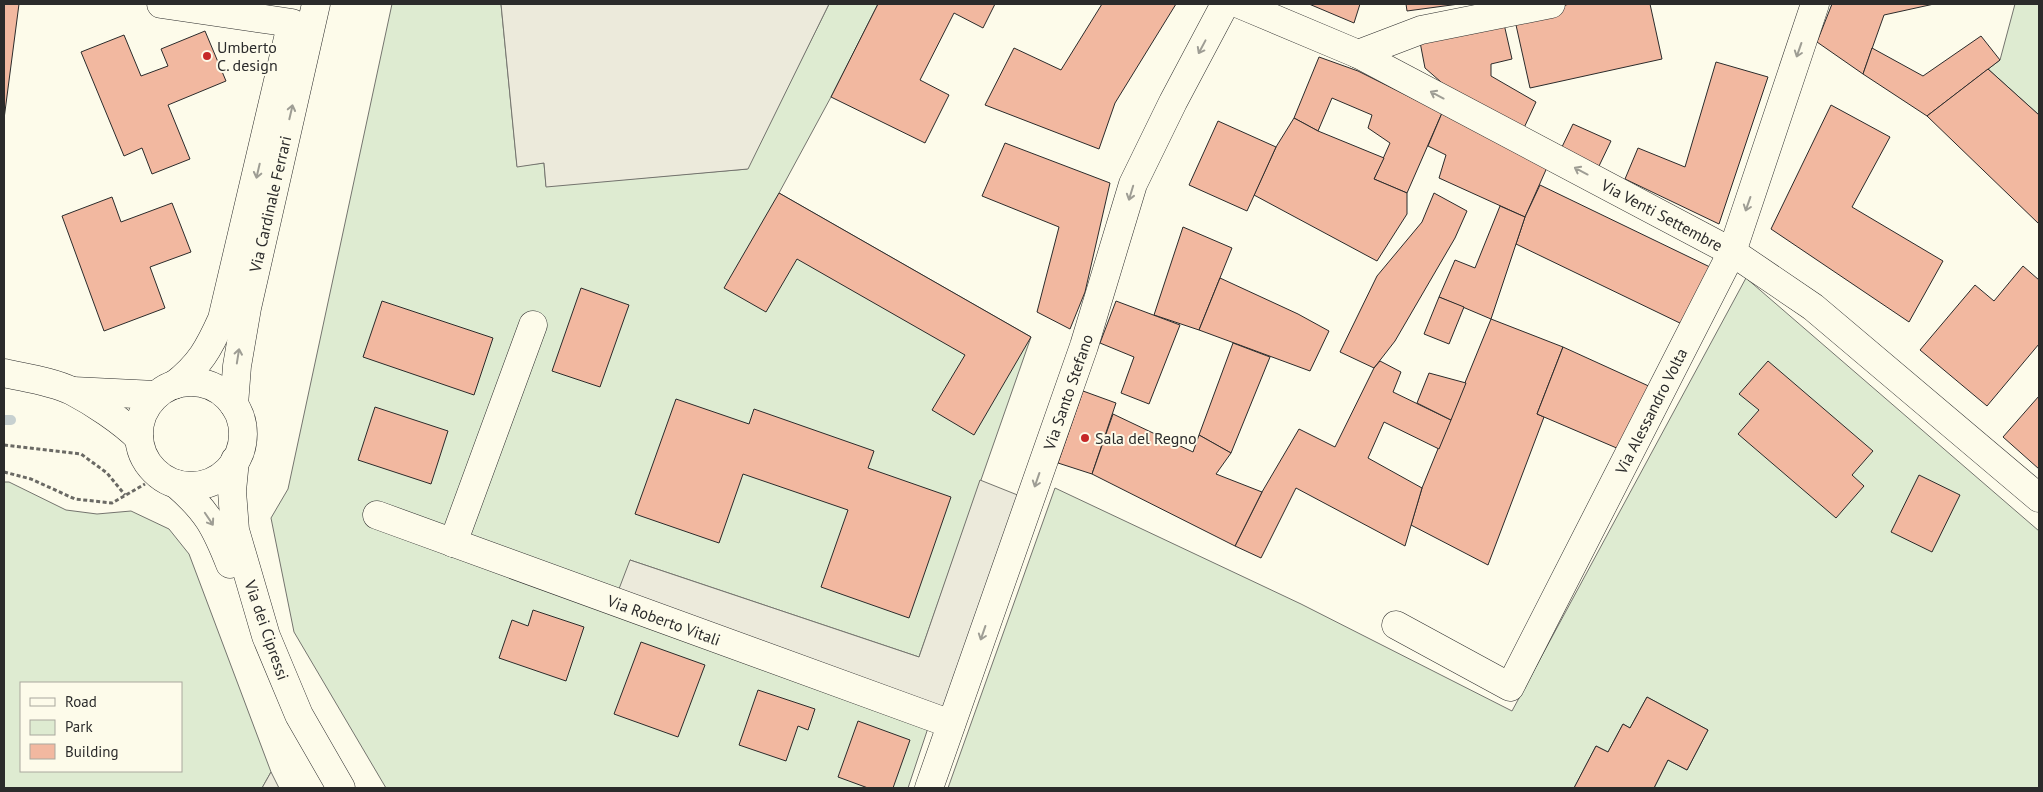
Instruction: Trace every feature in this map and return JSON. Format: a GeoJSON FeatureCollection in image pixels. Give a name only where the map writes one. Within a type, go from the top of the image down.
{"type":"FeatureCollection","features":[{"type":"Feature","properties":{"kind":"street"},"geometry":{"type":"LineString","coordinates":[[161,4],[294,13]]}},
{"type":"Feature","properties":{"kind":"street","name":"Via Cardinale Ferrari"},"geometry":{"type":"LineString","coordinates":[[234,405],[237,366],[247,308],[316,4]]}},
{"type":"Feature","properties":{"kind":"street","name":"Via Santo Stefano"},"geometry":{"type":"LineString","coordinates":[[929,788],[1084,346],[1133,184],[1225,4]]}},
{"type":"Feature","properties":{"kind":"street","name":"Via Venti Settembre"},"geometry":{"type":"LineString","coordinates":[[1239,4],[1358,54],[1732,252],[1813,307],[2039,498]]}},
{"type":"Feature","properties":{"kind":"street"},"geometry":{"type":"LineString","coordinates":[[1358,54],[1421,30],[1552,4]]}},
{"type":"Feature","properties":{"kind":"street","name":"Via Alessandro Volta"},"geometry":{"type":"LineString","coordinates":[[1396,625],[1510,687],[1732,252],[1815,4]]}},
{"type":"Feature","properties":{"kind":"street","name":"Via Cardinale Ferrari"},"geometry":{"type":"LineString","coordinates":[[165,390],[197,364],[208,349],[222,319],[294,13]]}},
{"type":"Feature","properties":{"kind":"street"},"geometry":{"type":"LineString","coordinates":[[453,543],[533,325]]}},
{"type":"Feature","properties":{"kind":"street"},"geometry":{"type":"LineString","coordinates":[[4,373],[40,380],[72,391],[126,425],[139,438]]}},
{"type":"Feature","properties":{"kind":"street"},"geometry":{"type":"LineString","coordinates":[[72,391],[165,390],[196,382],[217,389],[234,405],[239,415],[243,432],[236,460],[227,471],[216,479],[190,486],[168,480],[149,465],[142,452],[139,438],[140,422],[146,407],[165,390]]}},
{"type":"Feature","properties":{"kind":"street","name":"Via dei Cipressi"},"geometry":{"type":"LineString","coordinates":[[236,460],[232,491],[235,530],[266,636],[299,715],[341,788]]}},
{"type":"Feature","properties":{"kind":"street","name":"Via dei Cipressi"},"geometry":{"type":"LineString","coordinates":[[168,480],[193,498],[217,531],[253,640],[272,687],[300,748],[322,788]]}},
{"type":"Feature","properties":{"kind":"street","name":"Via Roberto Vitali"},"geometry":{"type":"LineString","coordinates":[[377,515],[951,724]]}},
{"type":"Feature","properties":{"kind":"path"},"geometry":{"type":"LineString","coordinates":[[4,445],[81,454],[107,473],[125,495]]}},
{"type":"Feature","properties":{"kind":"path"},"geometry":{"type":"LineString","coordinates":[[4,472],[31,479],[74,499],[112,503],[125,495],[168,480]]}},
{"type":"Feature","properties":{"kind":"green space"},"geometry":{"type":"Polygon","coordinates":[[[392,4],[501,4],[517,166],[544,163],[546,186],[747,169],[829,4],[878,4],[831,97],[779,193],[1031,337],[919,657],[630,560],[929,725],[908,788],[386,788],[294,632],[271,518],[288,489],[392,4]]]}},
{"type":"Feature","properties":{"kind":"green space"},"geometry":{"type":"Polygon","coordinates":[[[2015,4],[2039,4],[2039,115],[1988,69],[2000,60],[2015,4]]]}},
{"type":"Feature","properties":{"kind":"green space"},"geometry":{"type":"Polygon","coordinates":[[[1746,278],[2039,531],[2039,788],[1654,788],[1668,760],[1687,770],[1708,730],[1647,697],[1630,728],[1623,724],[1608,752],[1596,746],[1574,788],[948,788],[1055,488],[1301,604],[1512,711],[1746,278]]]}},
{"type":"Feature","properties":{"kind":"green space"},"geometry":{"type":"Polygon","coordinates":[[[4,482],[9,482],[66,510],[97,514],[131,511],[169,529],[189,554],[271,772],[262,788],[4,788],[4,482]]]}},
{"type":"Feature","properties":{"kind":"shaded area"},"geometry":{"type":"Polygon","coordinates":[[[501,4],[829,4],[748,169],[546,187],[544,163],[517,167],[501,4]]]}},
{"type":"Feature","properties":{"kind":"shaded area"},"geometry":{"type":"Polygon","coordinates":[[[980,480],[1030,500],[951,724],[614,602],[630,560],[919,657],[980,480]]]}},
{"type":"Feature","properties":{"kind":"shaded area"},"geometry":{"type":"Polygon","coordinates":[[[271,772],[279,788],[262,788],[271,772]]]}},
{"type":"Feature","properties":{"kind":"building"},"geometry":{"type":"Polygon","coordinates":[[[4,4],[19,4],[4,119],[4,4]]]}},
{"type":"Feature","properties":{"kind":"building"},"geometry":{"type":"Polygon","coordinates":[[[878,4],[995,4],[983,28],[954,13],[920,80],[949,95],[925,143],[831,97],[878,4]]]}},
{"type":"Feature","properties":{"kind":"building"},"geometry":{"type":"Polygon","coordinates":[[[1102,4],[1176,4],[1115,103],[1099,149],[985,105],[1014,48],[1061,70],[1102,4]]]}},
{"type":"Feature","properties":{"kind":"building"},"geometry":{"type":"Polygon","coordinates":[[[1309,4],[1360,4],[1354,23],[1309,4]]]}},
{"type":"Feature","properties":{"kind":"building"},"geometry":{"type":"Polygon","coordinates":[[[1406,4],[1459,4],[1407,11],[1406,4]]]}},
{"type":"Feature","properties":{"kind":"building"},"geometry":{"type":"Polygon","coordinates":[[[1570,4],[1650,4],[1662,59],[1530,88],[1514,16],[1570,4]]]}},
{"type":"Feature","properties":{"kind":"building"},"geometry":{"type":"Polygon","coordinates":[[[1832,4],[1934,4],[1884,15],[1863,74],[1817,42],[1832,4]]]}},
{"type":"Feature","properties":{"kind":"building"},"geometry":{"type":"Polygon","coordinates":[[[1504,24],[1512,59],[1491,64],[1491,76],[1536,102],[1523,130],[1449,89],[1425,68],[1420,42],[1504,24]]]}},
{"type":"Feature","properties":{"kind":"building"},"geometry":{"type":"Polygon","coordinates":[[[205,31],[226,81],[168,105],[190,159],[152,174],[142,148],[124,156],[81,52],[124,35],[141,76],[168,66],[161,49],[205,31]]]}},
{"type":"Feature","properties":{"kind":"building"},"geometry":{"type":"Polygon","coordinates":[[[1981,36],[2000,60],[1927,116],[1863,74],[1872,48],[1923,76],[1981,36]]]}},
{"type":"Feature","properties":{"kind":"building"},"geometry":{"type":"Polygon","coordinates":[[[1319,57],[1358,71],[1442,113],[1407,193],[1374,179],[1390,143],[1368,128],[1372,115],[1332,98],[1318,131],[1294,118],[1319,57]]]}},
{"type":"Feature","properties":{"kind":"building"},"geometry":{"type":"Polygon","coordinates":[[[1716,62],[1768,77],[1719,224],[1625,179],[1638,148],[1685,167],[1716,62]]]}},
{"type":"Feature","properties":{"kind":"building"},"geometry":{"type":"Polygon","coordinates":[[[1988,69],[2039,115],[2039,224],[1927,116],[1988,69]]]}},
{"type":"Feature","properties":{"kind":"building"},"geometry":{"type":"Polygon","coordinates":[[[1831,105],[1890,137],[1852,207],[1943,261],[1909,322],[1771,229],[1831,105]]]}},
{"type":"Feature","properties":{"kind":"building"},"geometry":{"type":"Polygon","coordinates":[[[1442,113],[1549,163],[1525,217],[1439,178],[1446,155],[1428,146],[1442,113]]]}},
{"type":"Feature","properties":{"kind":"building"},"geometry":{"type":"Polygon","coordinates":[[[1294,118],[1318,131],[1384,158],[1374,179],[1407,193],[1407,214],[1377,261],[1254,195],[1276,147],[1294,118]]]}},
{"type":"Feature","properties":{"kind":"building"},"geometry":{"type":"Polygon","coordinates":[[[1218,121],[1276,147],[1247,211],[1189,185],[1218,121]]]}},
{"type":"Feature","properties":{"kind":"building"},"geometry":{"type":"Polygon","coordinates":[[[1573,124],[1611,141],[1599,166],[1561,149],[1573,124]]]}},
{"type":"Feature","properties":{"kind":"building"},"geometry":{"type":"Polygon","coordinates":[[[1005,143],[1110,183],[1085,292],[1070,329],[1037,312],[1059,227],[982,196],[1005,143]]]}},
{"type":"Feature","properties":{"kind":"building"},"geometry":{"type":"Polygon","coordinates":[[[1540,185],[1712,268],[1684,325],[1516,244],[1525,217],[1540,185]]]}},
{"type":"Feature","properties":{"kind":"building"},"geometry":{"type":"Polygon","coordinates":[[[779,193],[1031,337],[974,435],[932,410],[965,355],[797,259],[766,312],[724,288],[779,193]]]}},
{"type":"Feature","properties":{"kind":"building"},"geometry":{"type":"Polygon","coordinates":[[[1434,193],[1467,211],[1455,238],[1395,341],[1374,368],[1340,352],[1377,276],[1422,222],[1434,193]]]}},
{"type":"Feature","properties":{"kind":"building"},"geometry":{"type":"Polygon","coordinates":[[[112,197],[121,222],[172,203],[191,252],[150,267],[165,308],[104,331],[62,216],[112,197]]]}},
{"type":"Feature","properties":{"kind":"building"},"geometry":{"type":"Polygon","coordinates":[[[1500,206],[1525,217],[1491,319],[1439,297],[1455,260],[1475,268],[1500,206]]]}},
{"type":"Feature","properties":{"kind":"building"},"geometry":{"type":"Polygon","coordinates":[[[1183,227],[1232,248],[1199,330],[1154,315],[1183,227]]]}},
{"type":"Feature","properties":{"kind":"building"},"geometry":{"type":"Polygon","coordinates":[[[2023,266],[2039,280],[2039,344],[1987,406],[1920,350],[1975,285],[1994,301],[2023,266]]]}},
{"type":"Feature","properties":{"kind":"building"},"geometry":{"type":"Polygon","coordinates":[[[1220,278],[1298,314],[1329,331],[1310,371],[1199,330],[1220,278]]]}},
{"type":"Feature","properties":{"kind":"building"},"geometry":{"type":"Polygon","coordinates":[[[581,288],[629,305],[600,387],[552,371],[581,288]]]}},
{"type":"Feature","properties":{"kind":"building"},"geometry":{"type":"Polygon","coordinates":[[[1439,297],[1464,307],[1449,344],[1424,334],[1439,297]]]}},
{"type":"Feature","properties":{"kind":"building"},"geometry":{"type":"Polygon","coordinates":[[[382,301],[493,338],[474,395],[363,357],[382,301]]]}},
{"type":"Feature","properties":{"kind":"building"},"geometry":{"type":"Polygon","coordinates":[[[1116,301],[1180,325],[1149,404],[1121,393],[1134,357],[1100,343],[1116,301]]]}},
{"type":"Feature","properties":{"kind":"building"},"geometry":{"type":"Polygon","coordinates":[[[1491,319],[1563,347],[1537,414],[1544,417],[1488,565],[1411,525],[1422,488],[1491,319]]]}},
{"type":"Feature","properties":{"kind":"building"},"geometry":{"type":"Polygon","coordinates":[[[1233,343],[1270,357],[1231,453],[1199,435],[1233,343]]]}},
{"type":"Feature","properties":{"kind":"building"},"geometry":{"type":"Polygon","coordinates":[[[1563,347],[1653,388],[1626,452],[1537,414],[1563,347]]]}},
{"type":"Feature","properties":{"kind":"building"},"geometry":{"type":"Polygon","coordinates":[[[1380,361],[1401,372],[1393,392],[1451,420],[1439,449],[1384,422],[1368,458],[1422,488],[1405,546],[1296,488],[1261,558],[1235,546],[1262,492],[1299,429],[1335,447],[1374,368],[1380,361]]]}},
{"type":"Feature","properties":{"kind":"building"},"geometry":{"type":"Polygon","coordinates":[[[1768,361],[1873,451],[1852,475],[1864,486],[1836,518],[1738,434],[1759,410],[1739,394],[1768,361]]]}},
{"type":"Feature","properties":{"kind":"building"},"geometry":{"type":"Polygon","coordinates":[[[1429,373],[1466,383],[1451,420],[1417,403],[1429,373]]]}},
{"type":"Feature","properties":{"kind":"building","name":"Sala del Regno"},"geometry":{"type":"Polygon","coordinates":[[[1083,391],[1116,403],[1092,474],[1058,463],[1083,391]]]}},
{"type":"Feature","properties":{"kind":"building"},"geometry":{"type":"Polygon","coordinates":[[[2039,396],[2039,469],[2003,437],[2039,396]]]}},
{"type":"Feature","properties":{"kind":"building"},"geometry":{"type":"Polygon","coordinates":[[[676,399],[749,424],[754,409],[874,451],[868,468],[951,497],[909,618],[821,587],[848,510],[743,474],[719,543],[635,514],[676,399]]]}},
{"type":"Feature","properties":{"kind":"building"},"geometry":{"type":"Polygon","coordinates":[[[375,407],[448,431],[431,484],[358,460],[375,407]]]}},
{"type":"Feature","properties":{"kind":"building"},"geometry":{"type":"Polygon","coordinates":[[[1113,414],[1193,452],[1199,435],[1231,453],[1216,474],[1262,492],[1235,546],[1092,474],[1113,414]]]}},
{"type":"Feature","properties":{"kind":"building"},"geometry":{"type":"Polygon","coordinates":[[[1919,475],[1960,495],[1932,552],[1891,532],[1919,475]]]}},
{"type":"Feature","properties":{"kind":"building"},"geometry":{"type":"Polygon","coordinates":[[[533,610],[584,627],[566,681],[499,658],[512,620],[528,626],[533,610]]]}},
{"type":"Feature","properties":{"kind":"building"},"geometry":{"type":"Polygon","coordinates":[[[641,642],[705,665],[678,737],[614,714],[641,642]]]}},
{"type":"Feature","properties":{"kind":"building"},"geometry":{"type":"Polygon","coordinates":[[[758,690],[815,709],[808,730],[798,726],[786,761],[739,745],[758,690]]]}},
{"type":"Feature","properties":{"kind":"building"},"geometry":{"type":"Polygon","coordinates":[[[1647,697],[1708,730],[1687,770],[1668,760],[1654,788],[1574,788],[1596,746],[1608,752],[1623,724],[1630,728],[1647,697]]]}},
{"type":"Feature","properties":{"kind":"building"},"geometry":{"type":"Polygon","coordinates":[[[858,721],[910,740],[893,788],[868,788],[838,777],[858,721]]]}},
{"type":"Feature","properties":{"kind":"waterway"},"geometry":{"type":"LineString","coordinates":[[4,420],[11,420]]}},
{"type":"Feature","properties":{"kind":"place","name":"Umberto C. design"},"geometry":{"type":"Point","coordinates":[207,56]}},
{"type":"Feature","properties":{"kind":"place","name":"Sala del Regno"},"geometry":{"type":"Point","coordinates":[1085,438]}}]}
